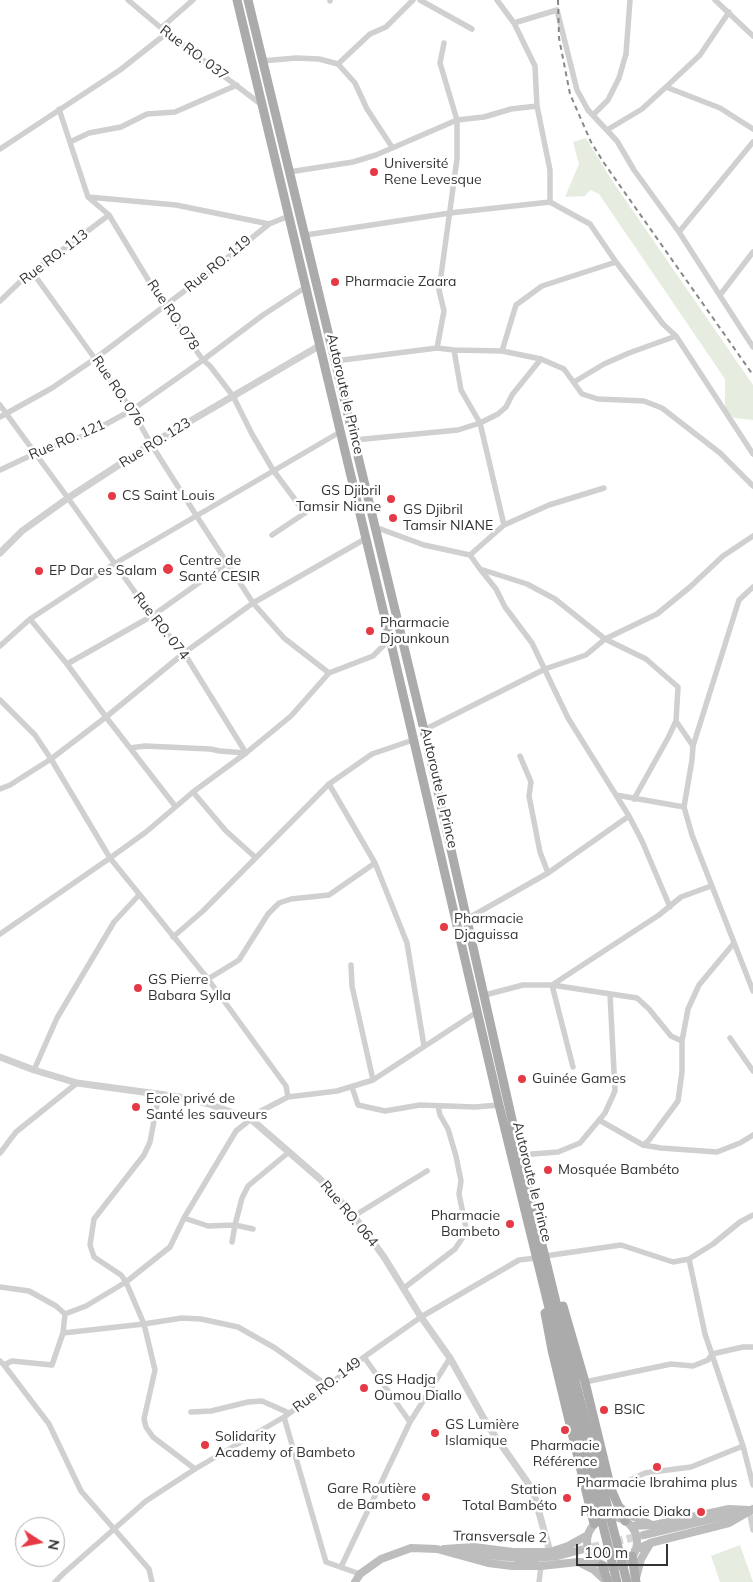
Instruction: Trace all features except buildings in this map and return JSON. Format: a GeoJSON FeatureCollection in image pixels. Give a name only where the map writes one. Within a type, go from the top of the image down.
{"type":"FeatureCollection","features":[{"type":"Feature","properties":{"kind":"main road","name":"Autoroute le Prince"},"geometry":{"type":"LineString","coordinates":[[237,0],[414,740],[499,1105],[571,1381],[617,1582]]}},
{"type":"Feature","properties":{"kind":"main road","name":"Autoroute le Prince"},"geometry":{"type":"LineString","coordinates":[[248,0],[424,730],[485,995],[540,1257]]}},
{"type":"Feature","properties":{"kind":"main road"},"geometry":{"type":"LineString","coordinates":[[540,1257],[561,1299],[585,1382],[611,1489],[635,1534],[637,1542],[634,1553],[633,1581]]}},
{"type":"Feature","properties":{"kind":"main road"},"geometry":{"type":"LineString","coordinates":[[540,1257],[552,1350],[594,1521],[588,1535],[588,1550],[600,1564],[608,1582]]}},
{"type":"Feature","properties":{"kind":"main road","name":"Autoroute le Prince"},"geometry":{"type":"LineString","coordinates":[[571,1381],[633,1581]]}},
{"type":"Feature","properties":{"kind":"main road"},"geometry":{"type":"LineString","coordinates":[[617,1503],[630,1515],[654,1525]]}},
{"type":"Feature","properties":{"kind":"main road"},"geometry":{"type":"LineString","coordinates":[[568,1546],[594,1521],[610,1517],[618,1518],[628,1524],[654,1525],[729,1509],[751,1510]]}},
{"type":"Feature","properties":{"kind":"main road"},"geometry":{"type":"LineString","coordinates":[[644,1535],[751,1510]]}},
{"type":"Feature","properties":{"kind":"main road"},"geometry":{"type":"LineString","coordinates":[[600,1564],[610,1567],[618,1566],[650,1543],[728,1523],[751,1510]]}},
{"type":"Feature","properties":{"kind":"main road","name":"Transversale 2"},"geometry":{"type":"LineString","coordinates":[[438,1549],[474,1547],[513,1552],[550,1552],[568,1546],[588,1535]]}},
{"type":"Feature","properties":{"kind":"main road"},"geometry":{"type":"LineString","coordinates":[[633,1581],[650,1543]]}},
{"type":"Feature","properties":{"kind":"main road","name":"Transversale 2"},"geometry":{"type":"LineString","coordinates":[[355,1582],[360,1574],[381,1560],[406,1549],[422,1547],[438,1549],[488,1564],[541,1566],[578,1562],[600,1564]]}},
{"type":"Feature","properties":{"kind":"main road"},"geometry":{"type":"LineString","coordinates":[[438,1549],[526,1559],[558,1556],[580,1550]]}},
{"type":"Feature","properties":{"kind":"main road"},"geometry":{"type":"LineString","coordinates":[[578,1562],[594,1570],[608,1582]]}},
{"type":"Feature","properties":{"kind":"street","name":"Rue RO. 037"},"geometry":{"type":"LineString","coordinates":[[128,0],[161,28],[262,105]]}},
{"type":"Feature","properties":{"kind":"street"},"geometry":{"type":"LineString","coordinates":[[161,28],[193,0]]}},
{"type":"Feature","properties":{"kind":"street"},"geometry":{"type":"LineString","coordinates":[[338,64],[370,34],[386,27],[413,0]]}},
{"type":"Feature","properties":{"kind":"street"},"geometry":{"type":"LineString","coordinates":[[420,0],[472,29]]}},
{"type":"Feature","properties":{"kind":"street"},"geometry":{"type":"LineString","coordinates":[[497,0],[514,23],[535,66],[537,106],[550,170],[550,202]]}},
{"type":"Feature","properties":{"kind":"street"},"geometry":{"type":"LineString","coordinates":[[593,115],[608,100],[619,78],[626,54],[630,0]]}},
{"type":"Feature","properties":{"kind":"street"},"geometry":{"type":"LineString","coordinates":[[715,0],[753,36]]}},
{"type":"Feature","properties":{"kind":"street"},"geometry":{"type":"LineString","coordinates":[[514,23],[557,10],[577,90],[588,110],[617,140],[634,170],[679,232],[753,348]]}},
{"type":"Feature","properties":{"kind":"street"},"geometry":{"type":"LineString","coordinates":[[607,130],[642,109],[700,55],[729,12]]}},
{"type":"Feature","properties":{"kind":"street"},"geometry":{"type":"LineString","coordinates":[[0,149],[120,70],[168,33]]}},
{"type":"Feature","properties":{"kind":"street"},"geometry":{"type":"LineString","coordinates":[[437,348],[444,311],[439,290],[457,159],[456,120],[440,62],[444,43]]}},
{"type":"Feature","properties":{"kind":"street"},"geometry":{"type":"LineString","coordinates":[[262,61],[296,58],[319,59],[338,64],[355,83],[367,109],[392,147]]}},
{"type":"Feature","properties":{"kind":"street"},"geometry":{"type":"LineString","coordinates":[[70,142],[89,133],[121,127],[147,114],[175,112],[237,86]]}},
{"type":"Feature","properties":{"kind":"street"},"geometry":{"type":"LineString","coordinates":[[666,87],[720,108],[753,129]]}},
{"type":"Feature","properties":{"kind":"street"},"geometry":{"type":"LineString","coordinates":[[288,172],[353,162],[376,155],[456,120],[484,117],[511,109],[537,106]]}},
{"type":"Feature","properties":{"kind":"street"},"geometry":{"type":"LineString","coordinates":[[59,109],[88,197],[176,205],[268,224]]}},
{"type":"Feature","properties":{"kind":"street"},"geometry":{"type":"LineString","coordinates":[[679,232],[753,142]]}},
{"type":"Feature","properties":{"kind":"street","name":"Rue RO. 078"},"geometry":{"type":"LineString","coordinates":[[88,197],[109,215],[164,306],[203,360],[210,366],[233,396],[273,470],[305,513],[272,535]]}},
{"type":"Feature","properties":{"kind":"street"},"geometry":{"type":"LineString","coordinates":[[306,235],[450,213],[550,202],[590,224],[663,324],[676,336],[725,414],[738,433],[743,436],[753,454]]}},
{"type":"Feature","properties":{"kind":"street","name":"Rue RO. 113"},"geometry":{"type":"LineString","coordinates":[[0,301],[22,280],[109,215]]}},
{"type":"Feature","properties":{"kind":"street","name":"Rue RO. 119"},"geometry":{"type":"LineString","coordinates":[[0,417],[52,388],[96,358],[216,267],[268,224],[289,216]]}},
{"type":"Feature","properties":{"kind":"street"},"geometry":{"type":"LineString","coordinates":[[720,295],[753,252]]}},
{"type":"Feature","properties":{"kind":"street"},"geometry":{"type":"LineString","coordinates":[[502,351],[516,305],[542,286],[616,262]]}},
{"type":"Feature","properties":{"kind":"street","name":"Rue RO. 076"},"geometry":{"type":"LineString","coordinates":[[33,273],[132,410],[151,444],[253,603],[284,638],[329,674]]}},
{"type":"Feature","properties":{"kind":"street","name":"Rue RO. 121"},"geometry":{"type":"LineString","coordinates":[[0,470],[36,453],[86,435],[132,410],[263,315],[306,288]]}},
{"type":"Feature","properties":{"kind":"street"},"geometry":{"type":"LineString","coordinates":[[574,382],[604,364],[676,336]]}},
{"type":"Feature","properties":{"kind":"street","name":"Rue RO. 123"},"geometry":{"type":"LineString","coordinates":[[0,553],[22,532],[68,498],[151,444],[319,346]]}},
{"type":"Feature","properties":{"kind":"street"},"geometry":{"type":"LineString","coordinates":[[335,361],[437,348],[502,351],[541,359],[564,368],[582,394],[598,399],[644,401],[662,408],[720,453],[753,486]]}},
{"type":"Feature","properties":{"kind":"street"},"geometry":{"type":"LineString","coordinates":[[454,350],[461,390],[480,424],[504,525]]}},
{"type":"Feature","properties":{"kind":"street"},"geometry":{"type":"LineString","coordinates":[[354,440],[458,430],[480,424],[506,407],[512,395],[541,359]]}},
{"type":"Feature","properties":{"kind":"street","name":"Rue RO. 074"},"geometry":{"type":"LineString","coordinates":[[0,405],[152,616],[184,653],[246,753]]}},
{"type":"Feature","properties":{"kind":"street"},"geometry":{"type":"LineString","coordinates":[[0,646],[30,619],[114,564],[340,432]]}},
{"type":"Feature","properties":{"kind":"street"},"geometry":{"type":"LineString","coordinates":[[470,555],[504,525],[549,506],[604,488]]}},
{"type":"Feature","properties":{"kind":"street"},"geometry":{"type":"LineString","coordinates":[[374,526],[424,545],[470,555],[496,589],[505,607],[532,643],[568,718],[629,816],[655,869],[670,907]]}},
{"type":"Feature","properties":{"kind":"street"},"geometry":{"type":"LineString","coordinates":[[424,730],[545,669],[586,655],[606,639],[657,614],[690,587],[722,556],[753,536]]}},
{"type":"Feature","properties":{"kind":"street"},"geometry":{"type":"LineString","coordinates":[[0,790],[51,759],[184,653],[253,603],[365,539]]}},
{"type":"Feature","properties":{"kind":"street"},"geometry":{"type":"LineString","coordinates":[[67,664],[152,616],[227,562]]}},
{"type":"Feature","properties":{"kind":"street"},"geometry":{"type":"LineString","coordinates":[[480,569],[528,584],[555,599],[606,639],[646,659],[678,687],[676,721],[634,799]]}},
{"type":"Feature","properties":{"kind":"street"},"geometry":{"type":"LineString","coordinates":[[753,587],[739,600],[693,746],[684,807],[711,886],[753,991]]}},
{"type":"Feature","properties":{"kind":"street"},"geometry":{"type":"LineString","coordinates":[[30,619],[67,664],[175,806]]}},
{"type":"Feature","properties":{"kind":"street"},"geometry":{"type":"LineString","coordinates":[[0,934],[146,832],[175,806],[246,753],[290,716],[329,674],[373,656],[390,639]]}},
{"type":"Feature","properties":{"kind":"street"},"geometry":{"type":"LineString","coordinates":[[0,700],[35,735],[110,858],[208,979],[286,1086],[288,1097]]}},
{"type":"Feature","properties":{"kind":"street"},"geometry":{"type":"LineString","coordinates":[[676,721],[693,746]]}},
{"type":"Feature","properties":{"kind":"street"},"geometry":{"type":"LineString","coordinates":[[173,937],[203,911],[329,784],[372,754],[414,740]]}},
{"type":"Feature","properties":{"kind":"street"},"geometry":{"type":"LineString","coordinates":[[130,748],[145,746],[210,749],[246,753]]}},
{"type":"Feature","properties":{"kind":"street"},"geometry":{"type":"LineString","coordinates":[[520,756],[531,782],[529,796],[540,852],[548,873]]}},
{"type":"Feature","properties":{"kind":"street"},"geometry":{"type":"LineString","coordinates":[[329,784],[375,863],[407,943],[424,1046]]}},
{"type":"Feature","properties":{"kind":"street"},"geometry":{"type":"LineString","coordinates":[[194,792],[226,831],[255,857]]}},
{"type":"Feature","properties":{"kind":"street"},"geometry":{"type":"LineString","coordinates":[[616,795],[684,807]]}},
{"type":"Feature","properties":{"kind":"street"},"geometry":{"type":"LineString","coordinates":[[467,919],[548,873],[629,816]]}},
{"type":"Feature","properties":{"kind":"street"},"geometry":{"type":"LineString","coordinates":[[208,979],[239,960],[268,914],[279,904],[291,899],[329,895],[339,890],[375,863]]}},
{"type":"Feature","properties":{"kind":"street"},"geometry":{"type":"LineString","coordinates":[[552,985],[670,907],[681,897],[711,886]]}},
{"type":"Feature","properties":{"kind":"street"},"geometry":{"type":"LineString","coordinates":[[34,1070],[57,1018],[114,922],[139,896]]}},
{"type":"Feature","properties":{"kind":"street"},"geometry":{"type":"LineString","coordinates":[[643,1145],[649,1140],[678,1101],[682,1072],[682,1041],[688,1009],[699,985],[734,943]]}},
{"type":"Feature","properties":{"kind":"street"},"geometry":{"type":"LineString","coordinates":[[351,965],[352,986],[373,1080]]}},
{"type":"Feature","properties":{"kind":"street"},"geometry":{"type":"LineString","coordinates":[[485,995],[522,985],[552,985],[637,998],[649,1009],[671,1036],[682,1041]]}},
{"type":"Feature","properties":{"kind":"street"},"geometry":{"type":"LineString","coordinates":[[552,985],[573,1067]]}},
{"type":"Feature","properties":{"kind":"street"},"geometry":{"type":"LineString","coordinates":[[520,1155],[558,1152],[580,1143],[605,1113],[615,1091],[610,994]]}},
{"type":"Feature","properties":{"kind":"street"},"geometry":{"type":"LineString","coordinates":[[65,1314],[86,1306],[126,1282],[170,1247],[184,1218],[236,1131],[261,1112],[288,1097],[336,1092],[373,1080],[477,1012]]}},
{"type":"Feature","properties":{"kind":"street"},"geometry":{"type":"LineString","coordinates":[[730,1038],[753,1071]]}},
{"type":"Feature","properties":{"kind":"street","name":"Rue RO. 064"},"geometry":{"type":"LineString","coordinates":[[0,1057],[77,1083],[159,1094],[209,1104],[252,1120],[320,1178],[354,1216],[384,1257],[421,1317],[450,1358],[488,1426],[528,1482],[535,1498],[550,1552]]}},
{"type":"Feature","properties":{"kind":"street"},"geometry":{"type":"LineString","coordinates":[[0,1153],[16,1132],[77,1083]]}},
{"type":"Feature","properties":{"kind":"street"},"geometry":{"type":"LineString","coordinates":[[352,1087],[358,1105],[385,1111],[420,1105],[499,1105]]}},
{"type":"Feature","properties":{"kind":"street"},"geometry":{"type":"LineString","coordinates":[[159,1094],[150,1142],[144,1154],[94,1219],[90,1245],[94,1257],[120,1275],[126,1282],[144,1324],[155,1370],[144,1419],[146,1427],[153,1437],[195,1469]]}},
{"type":"Feature","properties":{"kind":"street"},"geometry":{"type":"LineString","coordinates":[[404,1288],[455,1249],[464,1237],[466,1228],[459,1194],[461,1182],[456,1156],[448,1129],[440,1115],[438,1106]]}},
{"type":"Feature","properties":{"kind":"street"},"geometry":{"type":"LineString","coordinates":[[599,1120],[643,1145],[661,1148],[717,1152],[740,1143],[753,1134]]}},
{"type":"Feature","properties":{"kind":"street"},"geometry":{"type":"LineString","coordinates":[[232,1242],[242,1198],[248,1186],[289,1152]]}},
{"type":"Feature","properties":{"kind":"street"},"geometry":{"type":"LineString","coordinates":[[354,1216],[427,1171]]}},
{"type":"Feature","properties":{"kind":"street"},"geometry":{"type":"LineString","coordinates":[[753,1215],[740,1222],[713,1244],[689,1259],[705,1334],[743,1446],[753,1485]]}},
{"type":"Feature","properties":{"kind":"street"},"geometry":{"type":"LineString","coordinates":[[184,1218],[208,1226],[235,1225],[253,1229]]}},
{"type":"Feature","properties":{"kind":"street","name":"Rue RO. 149"},"geometry":{"type":"LineString","coordinates":[[55,1582],[146,1501],[195,1469],[287,1415],[421,1317],[520,1260],[621,1245],[673,1262],[689,1259]]}},
{"type":"Feature","properties":{"kind":"street"},"geometry":{"type":"LineString","coordinates":[[0,1287],[29,1291],[56,1306],[65,1314]]}},
{"type":"Feature","properties":{"kind":"street"},"geometry":{"type":"LineString","coordinates":[[65,1314],[63,1332],[52,1365],[12,1361],[2,1363],[49,1424],[80,1490],[149,1569],[152,1582]]}},
{"type":"Feature","properties":{"kind":"street"},"geometry":{"type":"LineString","coordinates":[[63,1332],[144,1324],[182,1318],[201,1319],[238,1327],[275,1348],[328,1386]]}},
{"type":"Feature","properties":{"kind":"street"},"geometry":{"type":"LineString","coordinates":[[585,1382],[671,1364],[693,1366],[708,1360],[712,1354],[743,1347],[753,1347]]}},
{"type":"Feature","properties":{"kind":"street"},"geometry":{"type":"LineString","coordinates":[[364,1357],[410,1422]]}},
{"type":"Feature","properties":{"kind":"street"},"geometry":{"type":"LineString","coordinates":[[341,1567],[410,1422],[450,1358]]}},
{"type":"Feature","properties":{"kind":"street"},"geometry":{"type":"LineString","coordinates":[[191,1412],[210,1411],[248,1402],[262,1401],[287,1415],[326,1562],[360,1574]]}},
{"type":"Feature","properties":{"kind":"street"},"geometry":{"type":"LineString","coordinates":[[611,1489],[645,1473],[691,1467],[743,1446]]}},
{"type":"Feature","properties":{"kind":"street"},"geometry":{"type":"LineString","coordinates":[[751,1510],[753,1530]]}},
{"type":"Feature","properties":{"kind":"street"},"geometry":{"type":"LineString","coordinates":[[539,1582],[541,1566]]}},
{"type":"Feature","properties":{"kind":"shaded area"},"geometry":{"type":"Polygon","coordinates":[[[586,138],[611,179],[753,385],[753,420],[734,418],[725,410],[725,379],[599,194],[590,190],[585,196],[565,197],[579,164],[573,142],[586,138]]]}},
{"type":"Feature","properties":{"kind":"shaded area"},"geometry":{"type":"Polygon","coordinates":[[[740,1545],[753,1582],[720,1582],[711,1556],[740,1545]]]}},
{"type":"Feature","properties":{"kind":"tunnel"},"geometry":{"type":"LineString","coordinates":[[580,1550],[644,1535]]}},
{"type":"Feature","properties":{"kind":"railway"},"geometry":{"type":"LineString","coordinates":[[558,0],[559,38],[570,94],[591,142],[753,375]]}},
{"type":"Feature","properties":{"kind":"place","name":"Université Rene Levesque"},"geometry":{"type":"Point","coordinates":[374,172]}},
{"type":"Feature","properties":{"kind":"place","name":"Pharmacie Zaara"},"geometry":{"type":"Point","coordinates":[335,282]}},
{"type":"Feature","properties":{"kind":"place","name":"CS Saint Louis"},"geometry":{"type":"Point","coordinates":[112,496]}},
{"type":"Feature","properties":{"kind":"place","name":"GS Djibril Tamsir Niane"},"geometry":{"type":"Point","coordinates":[391,499]}},
{"type":"Feature","properties":{"kind":"place","name":"GS Djibril Tamsir NIANE"},"geometry":{"type":"Point","coordinates":[393,518]}},
{"type":"Feature","properties":{"kind":"place","name":"Centre de Santé CESIR"},"geometry":{"type":"Point","coordinates":[168,569]}},
{"type":"Feature","properties":{"kind":"place","name":"EP Dar es Salam"},"geometry":{"type":"Point","coordinates":[39,571]}},
{"type":"Feature","properties":{"kind":"place","name":"Pharmacie Djounkoun"},"geometry":{"type":"Point","coordinates":[370,631]}},
{"type":"Feature","properties":{"kind":"place","name":"Pharmacie Djaguissa"},"geometry":{"type":"Point","coordinates":[444,927]}},
{"type":"Feature","properties":{"kind":"place","name":"GS Pierre Babara Sylla"},"geometry":{"type":"Point","coordinates":[138,988]}},
{"type":"Feature","properties":{"kind":"place","name":"Guinée Games"},"geometry":{"type":"Point","coordinates":[522,1079]}},
{"type":"Feature","properties":{"kind":"place","name":"Ecole privé de Santé les sauveurs"},"geometry":{"type":"Point","coordinates":[136,1107]}},
{"type":"Feature","properties":{"kind":"place","name":"Mosquée Bambéto"},"geometry":{"type":"Point","coordinates":[548,1170]}},
{"type":"Feature","properties":{"kind":"place","name":"Pharmacie Bambeto"},"geometry":{"type":"Point","coordinates":[510,1224]}},
{"type":"Feature","properties":{"kind":"place","name":"GS Hadja Oumou Diallo"},"geometry":{"type":"Point","coordinates":[364,1388]}},
{"type":"Feature","properties":{"kind":"place","name":"BSIC"},"geometry":{"type":"Point","coordinates":[604,1410]}},
{"type":"Feature","properties":{"kind":"place","name":"Pharmacie Référence"},"geometry":{"type":"Point","coordinates":[565,1430]}},
{"type":"Feature","properties":{"kind":"place","name":"GS Lumière Islamique"},"geometry":{"type":"Point","coordinates":[435,1433]}},
{"type":"Feature","properties":{"kind":"place","name":"Solidarity Academy of Bambeto"},"geometry":{"type":"Point","coordinates":[205,1445]}},
{"type":"Feature","properties":{"kind":"place","name":"Pharmacie Ibrahima plus"},"geometry":{"type":"Point","coordinates":[657,1467]}},
{"type":"Feature","properties":{"kind":"place","name":"Gare Routière de Bambeto"},"geometry":{"type":"Point","coordinates":[426,1497]}},
{"type":"Feature","properties":{"kind":"place","name":"Station Total Bambéto"},"geometry":{"type":"Point","coordinates":[567,1498]}},
{"type":"Feature","properties":{"kind":"place","name":"Pharmacie Diaka"},"geometry":{"type":"Point","coordinates":[701,1512]}}]}
